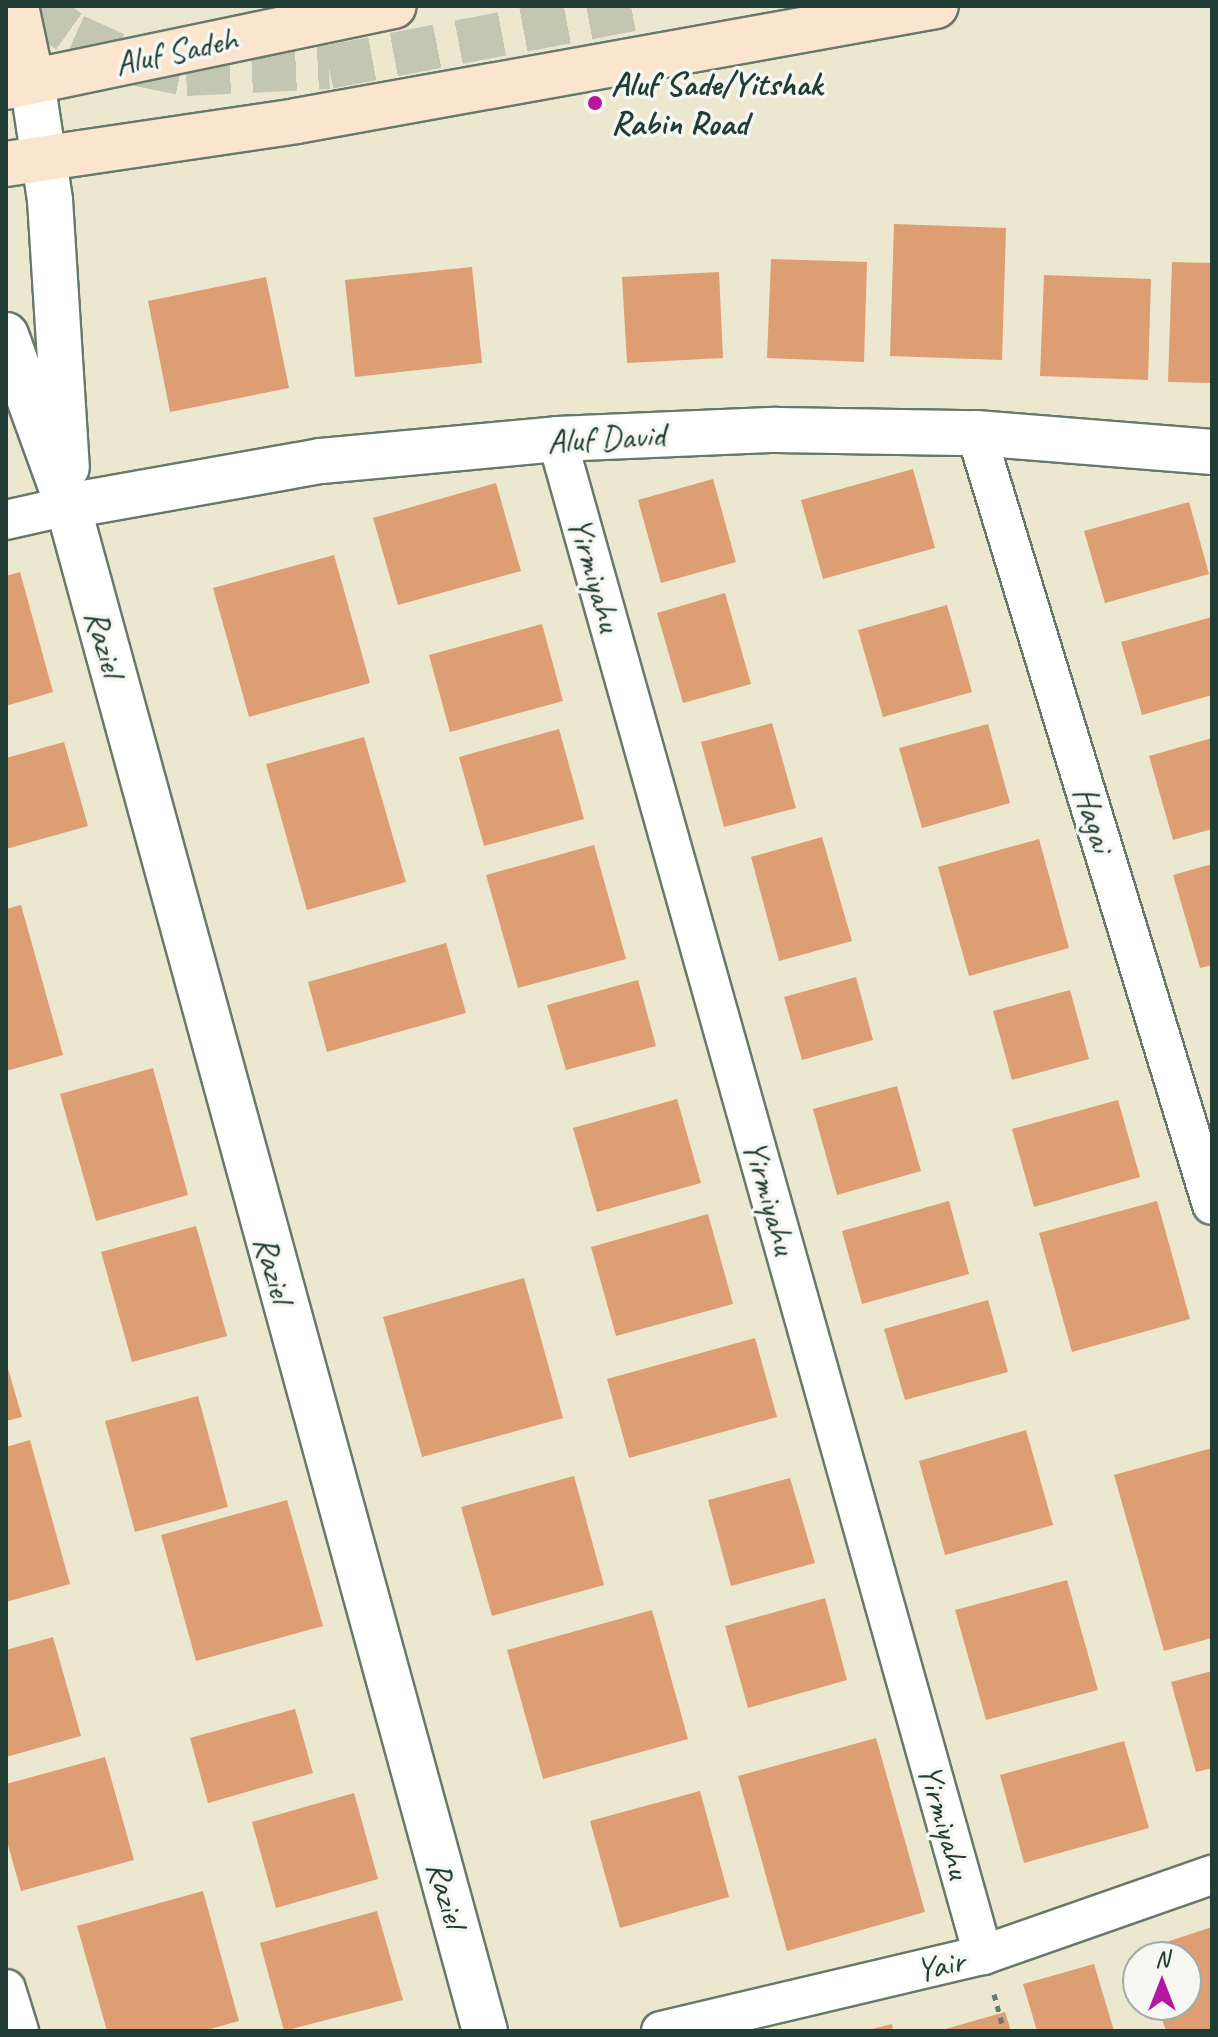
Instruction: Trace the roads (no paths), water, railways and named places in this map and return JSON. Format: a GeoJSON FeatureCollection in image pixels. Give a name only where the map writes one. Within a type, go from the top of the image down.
{"type":"FeatureCollection","features":[{"type":"Feature","properties":{"kind":"main road"},"geometry":{"type":"LineString","coordinates":[[16,6],[19,84]]}},
{"type":"Feature","properties":{"kind":"main road","name":"Aluf Sadeh"},"geometry":{"type":"LineString","coordinates":[[19,84],[394,6]]}},
{"type":"Feature","properties":{"kind":"main road"},"geometry":{"type":"LineString","coordinates":[[26,161],[296,121],[936,6]]}},
{"type":"Feature","properties":{"kind":"street","name":"Raziel"},"geometry":{"type":"LineString","coordinates":[[19,84],[26,161],[60,308],[68,506]]}},
{"type":"Feature","properties":{"kind":"street","name":"Raziel"},"geometry":{"type":"LineString","coordinates":[[6,335],[68,506],[485,2031]]}},
{"type":"Feature","properties":{"kind":"street","name":"Aluf David"},"geometry":{"type":"LineString","coordinates":[[6,520],[321,461],[557,439],[776,430],[976,433],[1212,452]]}},
{"type":"Feature","properties":{"kind":"street","name":"Hagai"},"geometry":{"type":"LineString","coordinates":[[976,433],[1212,1205]]}},
{"type":"Feature","properties":{"kind":"street","name":"Yirmiyahu"},"geometry":{"type":"LineString","coordinates":[[557,439],[983,1955]]}},
{"type":"Feature","properties":{"kind":"street","name":"Yair"},"geometry":{"type":"LineString","coordinates":[[661,2031],[983,1955],[1212,1875]]}},
{"type":"Feature","properties":{"kind":"street"},"geometry":{"type":"LineString","coordinates":[[6,1989],[19,2031]]}},
{"type":"Feature","properties":{"kind":"tunnel"},"geometry":{"type":"LineString","coordinates":[[33,6],[75,36],[137,64],[186,74],[329,67],[648,6]]}},
{"type":"Feature","properties":{"kind":"place","name":"Aluf Sade/Yitshak Rabin Road"},"geometry":{"type":"Point","coordinates":[595,103]}}]}
